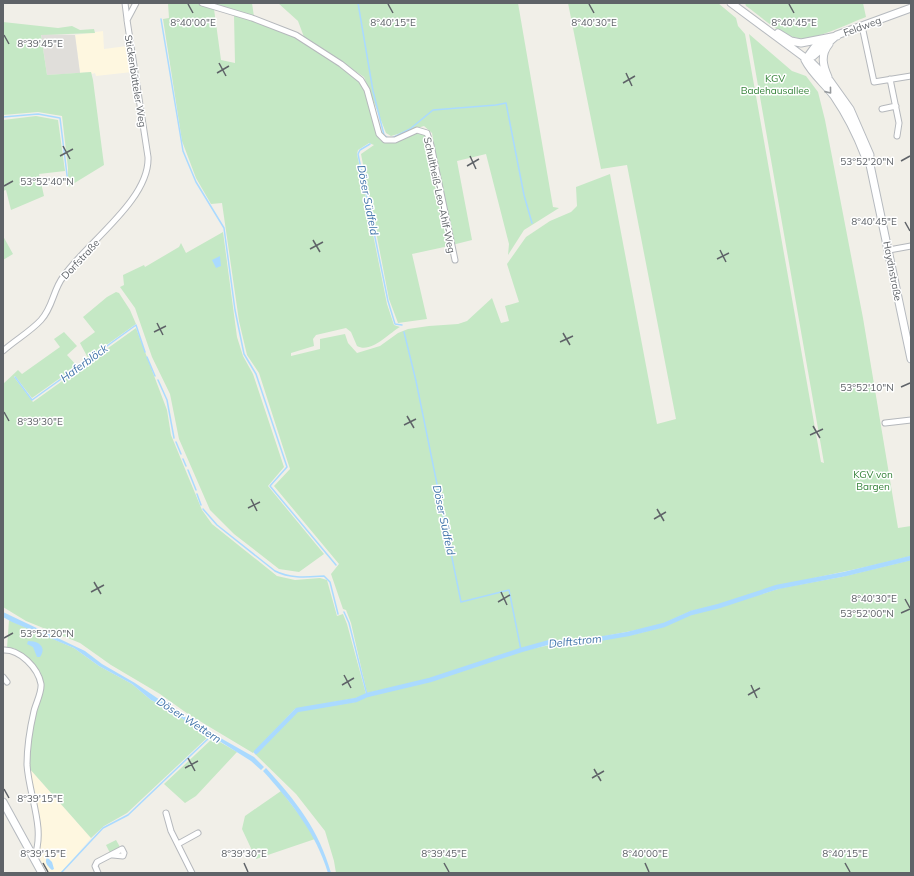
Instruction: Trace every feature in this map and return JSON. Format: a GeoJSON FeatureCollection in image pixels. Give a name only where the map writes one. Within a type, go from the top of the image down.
{"type":"FeatureCollection","features":[{"type":"Feature","properties":{"kind":"street","name":"Stickenbütteler Weg"},"geometry":{"type":"LineString","coordinates":[[124,3],[148,160]]}},
{"type":"Feature","properties":{"kind":"street"},"geometry":{"type":"LineString","coordinates":[[127,20],[136,3]]}},
{"type":"Feature","properties":{"kind":"street","name":"Schultheiß-Leo-Ahlf-Weg"},"geometry":{"type":"LineString","coordinates":[[202,3],[252,18],[296,35],[313,44],[350,71],[361,80],[367,90],[379,134],[385,140],[395,140],[417,130],[427,133],[431,145],[454,260]]}},
{"type":"Feature","properties":{"kind":"street"},"geometry":{"type":"LineString","coordinates":[[731,3],[805,60],[814,48],[828,36]]}},
{"type":"Feature","properties":{"kind":"street","name":"Feldweg"},"geometry":{"type":"LineString","coordinates":[[805,60],[813,56],[837,36],[911,8]]}},
{"type":"Feature","properties":{"kind":"street"},"geometry":{"type":"LineString","coordinates":[[862,26],[874,82],[911,76]]}},
{"type":"Feature","properties":{"kind":"street"},"geometry":{"type":"LineString","coordinates":[[773,34],[779,33],[791,41],[801,43],[828,36],[837,36]]}},
{"type":"Feature","properties":{"kind":"street"},"geometry":{"type":"LineString","coordinates":[[830,81],[824,66],[824,54],[837,36]]}},
{"type":"Feature","properties":{"kind":"street","name":"Haydnstraße"},"geometry":{"type":"LineString","coordinates":[[805,60],[812,63],[830,81],[847,104],[870,155],[869,160],[911,359]]}},
{"type":"Feature","properties":{"kind":"street","name":"Haydnstraße"},"geometry":{"type":"LineString","coordinates":[[805,60],[809,68],[843,110],[865,156],[869,160]]}},
{"type":"Feature","properties":{"kind":"street"},"geometry":{"type":"LineString","coordinates":[[890,79],[900,123],[896,136]]}},
{"type":"Feature","properties":{"kind":"street"},"geometry":{"type":"LineString","coordinates":[[882,109],[896,106]]}},
{"type":"Feature","properties":{"kind":"street","name":"Dorfstraße"},"geometry":{"type":"LineString","coordinates":[[3,351],[39,322],[46,314],[59,283],[65,273],[104,234],[129,202],[145,174],[148,160]]}},
{"type":"Feature","properties":{"kind":"street"},"geometry":{"type":"LineString","coordinates":[[889,250],[911,246]]}},
{"type":"Feature","properties":{"kind":"street"},"geometry":{"type":"LineString","coordinates":[[885,423],[911,420]]}},
{"type":"Feature","properties":{"kind":"street"},"geometry":{"type":"LineString","coordinates":[[3,650],[16,652],[29,664],[37,674],[41,686],[34,711],[28,744],[27,766],[39,840],[34,858]]}},
{"type":"Feature","properties":{"kind":"street"},"geometry":{"type":"LineString","coordinates":[[3,676],[7,682]]}},
{"type":"Feature","properties":{"kind":"street"},"geometry":{"type":"LineString","coordinates":[[3,802],[42,873]]}},
{"type":"Feature","properties":{"kind":"street"},"geometry":{"type":"LineString","coordinates":[[166,813],[171,831],[192,873]]}},
{"type":"Feature","properties":{"kind":"street"},"geometry":{"type":"LineString","coordinates":[[178,844],[198,833]]}},
{"type":"Feature","properties":{"kind":"street"},"geometry":{"type":"LineString","coordinates":[[98,873],[95,866],[97,862],[113,854]]}},
{"type":"Feature","properties":{"kind":"shaded area"},"geometry":{"type":"Polygon","coordinates":[[[103,31],[104,49],[127,46],[132,72],[96,76],[95,73],[92,74],[91,72],[80,73],[75,35],[103,31]]]}},
{"type":"Feature","properties":{"kind":"shaded area"},"geometry":{"type":"Polygon","coordinates":[[[41,34],[75,35],[80,73],[47,75],[41,34]]]}},
{"type":"Feature","properties":{"kind":"shaded area"},"geometry":{"type":"Polygon","coordinates":[[[29,768],[91,838],[61,873],[48,873],[38,855],[41,842],[29,768]]]}},
{"type":"Feature","properties":{"kind":"green space"},"geometry":{"type":"Polygon","coordinates":[[[168,3],[197,3],[214,9],[221,60],[235,63],[234,15],[272,26],[303,40],[355,77],[365,89],[380,140],[391,142],[401,140],[421,132],[427,135],[449,246],[412,254],[427,319],[398,323],[389,299],[361,154],[374,145],[369,143],[358,150],[357,154],[387,304],[394,325],[400,327],[380,342],[362,348],[357,346],[351,332],[346,328],[316,335],[313,339],[314,346],[291,353],[291,356],[320,349],[320,339],[345,334],[348,343],[357,353],[380,346],[398,333],[408,329],[458,324],[467,321],[492,298],[501,323],[509,321],[505,306],[519,302],[507,264],[526,237],[550,221],[571,212],[577,206],[576,187],[610,174],[657,424],[676,419],[627,165],[601,169],[568,3],[718,3],[736,18],[738,26],[745,34],[821,462],[824,463],[749,34],[792,71],[806,76],[818,92],[825,120],[863,318],[898,528],[911,526],[911,556],[777,586],[718,605],[691,611],[662,624],[642,629],[573,642],[563,640],[533,645],[425,680],[367,693],[351,623],[346,610],[343,609],[331,574],[339,564],[274,486],[290,469],[259,373],[247,355],[239,321],[222,203],[211,204],[196,178],[182,141],[163,19],[169,18],[168,3]]]}},
{"type":"Feature","properties":{"kind":"green space"},"geometry":{"type":"Polygon","coordinates":[[[207,3],[252,3],[254,17],[207,3]]]}},
{"type":"Feature","properties":{"kind":"green space"},"geometry":{"type":"Polygon","coordinates":[[[278,3],[518,3],[553,207],[559,208],[524,230],[508,255],[509,244],[486,154],[457,161],[472,240],[452,245],[432,133],[424,126],[391,136],[386,133],[364,77],[304,37],[298,21],[278,3]]]}},
{"type":"Feature","properties":{"kind":"green space"},"geometry":{"type":"Polygon","coordinates":[[[745,3],[863,3],[866,17],[823,34],[813,37],[798,38],[784,33],[770,25],[746,6],[745,3]]]}},
{"type":"Feature","properties":{"kind":"green space"},"geometry":{"type":"Polygon","coordinates":[[[3,22],[58,28],[72,26],[80,30],[94,29],[95,33],[41,35],[47,75],[91,72],[93,80],[104,165],[68,187],[68,168],[62,116],[38,112],[3,115],[3,22]]]}},
{"type":"Feature","properties":{"kind":"green space"},"geometry":{"type":"Polygon","coordinates":[[[36,116],[58,120],[65,171],[39,174],[44,196],[11,210],[6,190],[3,191],[3,120],[36,116]]]}},
{"type":"Feature","properties":{"kind":"green space"},"geometry":{"type":"Polygon","coordinates":[[[223,232],[237,337],[243,356],[253,374],[284,467],[268,486],[324,554],[299,572],[279,569],[234,534],[210,510],[179,439],[170,394],[152,357],[135,308],[120,287],[124,285],[123,275],[144,265],[145,267],[179,247],[181,243],[186,253],[223,232]]]}},
{"type":"Feature","properties":{"kind":"green space"},"geometry":{"type":"Polygon","coordinates":[[[3,236],[13,254],[3,260],[3,236]]]}},
{"type":"Feature","properties":{"kind":"green space"},"geometry":{"type":"Polygon","coordinates":[[[116,292],[119,293],[130,310],[136,324],[88,358],[80,343],[95,332],[83,317],[107,297],[116,292]]]}},
{"type":"Feature","properties":{"kind":"green space"},"geometry":{"type":"Polygon","coordinates":[[[136,328],[167,410],[171,435],[202,510],[212,524],[277,576],[295,580],[320,578],[327,580],[337,616],[343,614],[347,624],[366,694],[356,698],[295,709],[253,753],[188,714],[160,694],[111,665],[80,643],[26,621],[3,607],[3,384],[18,370],[22,374],[60,347],[54,339],[64,332],[77,346],[67,355],[77,366],[32,398],[15,376],[14,377],[33,402],[136,328]]]}},
{"type":"Feature","properties":{"kind":"green space"},"geometry":{"type":"Polygon","coordinates":[[[911,560],[911,873],[336,873],[325,831],[296,794],[255,754],[297,711],[355,702],[367,696],[414,685],[521,651],[555,644],[575,645],[636,634],[663,627],[693,613],[720,607],[781,588],[841,577],[911,560]]]}},
{"type":"Feature","properties":{"kind":"green space"},"geometry":{"type":"Polygon","coordinates":[[[9,620],[74,648],[99,666],[132,684],[151,700],[171,710],[199,731],[210,735],[127,813],[104,826],[91,838],[29,768],[32,726],[42,686],[30,663],[14,648],[7,648],[9,620]]]}},
{"type":"Feature","properties":{"kind":"green space"},"geometry":{"type":"Polygon","coordinates":[[[213,738],[237,752],[196,796],[185,803],[164,784],[213,738]]]}},
{"type":"Feature","properties":{"kind":"green space"},"geometry":{"type":"Polygon","coordinates":[[[281,791],[305,822],[315,839],[256,859],[242,829],[245,816],[281,791]]]}},
{"type":"Feature","properties":{"kind":"green space"},"geometry":{"type":"Polygon","coordinates":[[[116,840],[120,847],[110,853],[106,845],[116,840]]]}},
{"type":"Feature","properties":{"kind":"water"},"geometry":{"type":"Polygon","coordinates":[[[220,256],[221,266],[216,268],[212,260],[220,256]]]}},
{"type":"Feature","properties":{"kind":"water","name":"Döser Wettern"},"geometry":{"type":"Polygon","coordinates":[[[3,612],[85,651],[102,664],[135,683],[194,723],[254,757],[264,767],[261,770],[251,761],[205,732],[199,731],[171,710],[151,700],[132,684],[99,666],[74,648],[12,622],[3,617],[3,612]]]}},
{"type":"Feature","properties":{"kind":"water"},"geometry":{"type":"Polygon","coordinates":[[[28,641],[36,642],[41,645],[43,650],[40,657],[37,657],[33,647],[27,644],[28,641]]]}},
{"type":"Feature","properties":{"kind":"water"},"geometry":{"type":"Polygon","coordinates":[[[266,768],[297,804],[320,843],[331,873],[328,873],[323,858],[310,831],[293,806],[263,771],[266,768]]]}},
{"type":"Feature","properties":{"kind":"water"},"geometry":{"type":"Polygon","coordinates":[[[47,857],[52,862],[54,869],[52,870],[46,863],[47,857]]]}},
{"type":"Feature","properties":{"kind":"waterway","name":"Döser Südfeld"},"geometry":{"type":"LineString","coordinates":[[358,3],[373,91],[384,135],[388,138]]}},
{"type":"Feature","properties":{"kind":"waterway"},"geometry":{"type":"LineString","coordinates":[[161,19],[183,151],[196,182],[224,228],[235,310],[244,354],[256,374],[287,467],[270,486],[336,565]]}},
{"type":"Feature","properties":{"kind":"waterway"},"geometry":{"type":"LineString","coordinates":[[392,138],[410,129],[433,110],[506,103],[524,195],[532,223]]}},
{"type":"Feature","properties":{"kind":"waterway"},"geometry":{"type":"LineString","coordinates":[[3,117],[38,114],[60,118],[68,183]]}},
{"type":"Feature","properties":{"kind":"waterway","name":"Döser Südfeld"},"geometry":{"type":"LineString","coordinates":[[370,144],[360,150],[358,154],[388,301],[395,324],[402,325]]}},
{"type":"Feature","properties":{"kind":"waterway","name":"Haferblöck"},"geometry":{"type":"LineString","coordinates":[[15,377],[32,400],[136,325],[145,352]]}},
{"type":"Feature","properties":{"kind":"waterway","name":"Döser Südfeld"},"geometry":{"type":"LineString","coordinates":[[404,332],[416,381],[461,602],[509,590],[521,650]]}},
{"type":"Feature","properties":{"kind":"waterway","name":"Haferblöck"},"geometry":{"type":"LineString","coordinates":[[147,357],[155,376]]}},
{"type":"Feature","properties":{"kind":"waterway","name":"Haferblöck"},"geometry":{"type":"LineString","coordinates":[[158,380],[167,400],[174,438]]}},
{"type":"Feature","properties":{"kind":"waterway","name":"Haferblöck"},"geometry":{"type":"LineString","coordinates":[[176,442],[181,454]]}},
{"type":"Feature","properties":{"kind":"waterway","name":"Haferblöck"},"geometry":{"type":"LineString","coordinates":[[183,459],[186,466]]}},
{"type":"Feature","properties":{"kind":"waterway","name":"Haferblöck"},"geometry":{"type":"LineString","coordinates":[[188,470],[196,490]]}},
{"type":"Feature","properties":{"kind":"waterway","name":"Haferblöck"},"geometry":{"type":"LineString","coordinates":[[197,494],[201,505]]}},
{"type":"Feature","properties":{"kind":"waterway","name":"Haferblöck"},"geometry":{"type":"LineString","coordinates":[[203,509],[217,525],[275,571],[281,574],[293,576],[324,576],[330,582],[338,614]]}},
{"type":"Feature","properties":{"kind":"waterway","name":"Delftstrom"},"geometry":{"type":"LineString","coordinates":[[256,752],[297,710],[356,700],[367,695],[430,680],[550,642],[575,643],[628,634],[664,625],[691,613],[719,606],[777,587],[845,574],[911,558]]}},
{"type":"Feature","properties":{"kind":"waterway"},"geometry":{"type":"LineString","coordinates":[[344,612],[349,623],[367,695]]}},
{"type":"Feature","properties":{"kind":"waterway","name":"Döser Wettern"},"geometry":{"type":"LineString","coordinates":[[61,873],[103,828],[128,815],[212,735]]}},
{"type":"Feature","properties":{"kind":"park label","name":"KGV Badehausallee"},"geometry":{"type":"Point","coordinates":[775,84]}},
{"type":"Feature","properties":{"kind":"park label","name":"KGV von Bargen"},"geometry":{"type":"Point","coordinates":[873,480]}}]}
